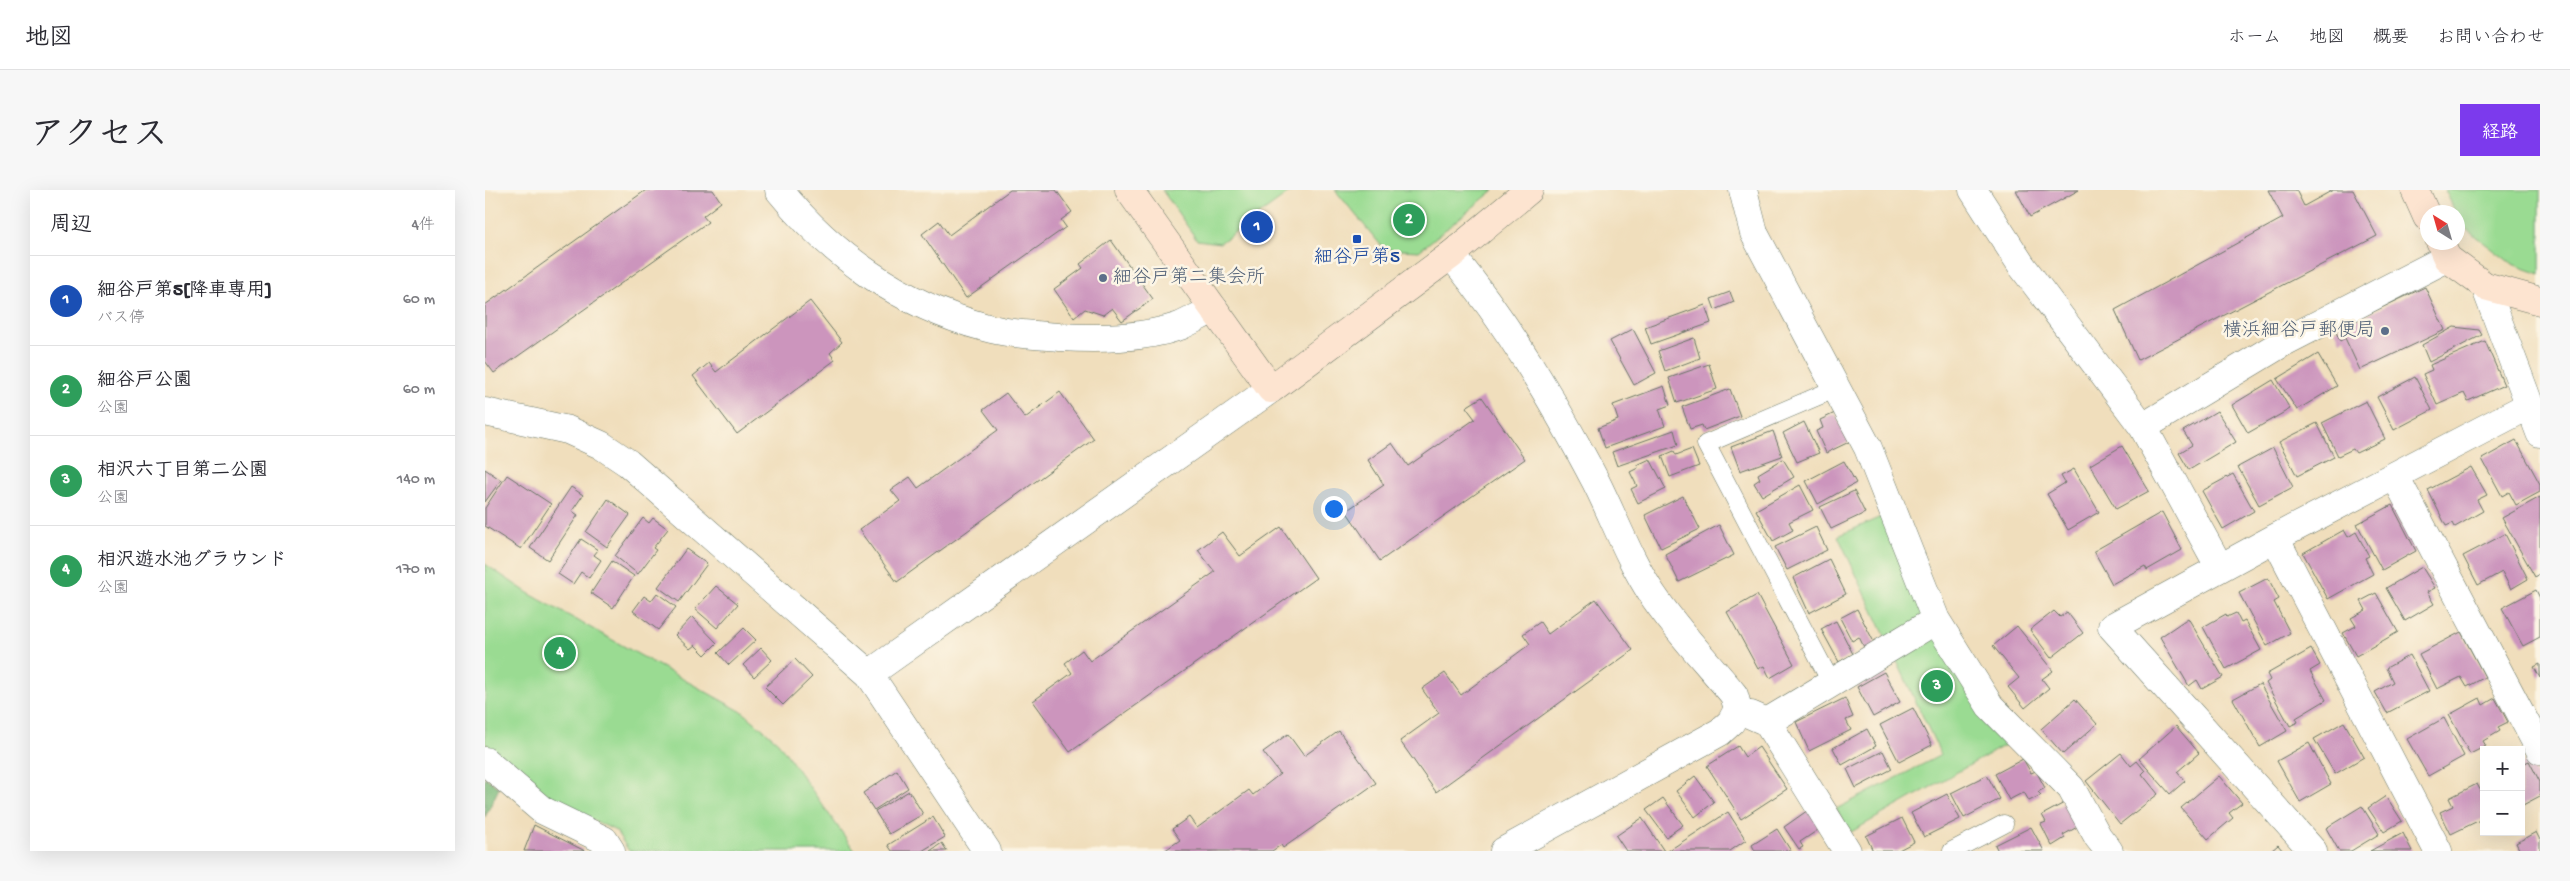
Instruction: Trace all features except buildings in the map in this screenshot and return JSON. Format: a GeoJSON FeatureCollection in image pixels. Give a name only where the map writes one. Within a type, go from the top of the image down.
{"type":"FeatureCollection","features":[{"type":"Feature","properties":{"kind":"street"},"geometry":{"type":"LineString","coordinates":[[779,190],[801,217],[835,250],[879,281],[927,307],[984,328],[1021,334],[1119,338],[1178,326],[1214,309]]}},
{"type":"Feature","properties":{"kind":"street"},"geometry":{"type":"LineString","coordinates":[[1129,190],[1271,388]]}},
{"type":"Feature","properties":{"kind":"street"},"geometry":{"type":"LineString","coordinates":[[869,674],[1271,388],[1451,255],[1529,190]]}},
{"type":"Feature","properties":{"kind":"street"},"geometry":{"type":"LineString","coordinates":[[1743,190],[1754,233],[1868,448],[1936,620],[1990,706],[2071,788],[2098,837],[2109,851]]}},
{"type":"Feature","properties":{"kind":"street"},"geometry":{"type":"LineString","coordinates":[[1973,190],[2022,266],[2143,427],[2220,568]]}},
{"type":"Feature","properties":{"kind":"street"},"geometry":{"type":"LineString","coordinates":[[2415,190],[2422,205]]}},
{"type":"Feature","properties":{"kind":"street"},"geometry":{"type":"LineString","coordinates":[[2143,427],[2284,342],[2443,250],[2485,286],[2540,301]]}},
{"type":"Feature","properties":{"kind":"street"},"geometry":{"type":"LineString","coordinates":[[1451,255],[1487,298],[1530,362],[1596,482],[1636,567],[1653,596],[1734,695],[1738,709],[1731,722],[1720,732],[1504,851]]}},
{"type":"Feature","properties":{"kind":"street"},"geometry":{"type":"LineString","coordinates":[[2485,286],[2540,434]]}},
{"type":"Feature","properties":{"kind":"street"},"geometry":{"type":"LineString","coordinates":[[2313,851],[2112,627],[2275,538],[2528,406]]}},
{"type":"Feature","properties":{"kind":"street"},"geometry":{"type":"LineString","coordinates":[[485,412],[568,430],[601,445],[628,463],[869,674],[987,851]]}},
{"type":"Feature","properties":{"kind":"street"},"geometry":{"type":"LineString","coordinates":[[2395,476],[2540,750]]}},
{"type":"Feature","properties":{"kind":"street"},"geometry":{"type":"LineString","coordinates":[[2275,538],[2438,851]]}},
{"type":"Feature","properties":{"kind":"street"},"geometry":{"type":"LineString","coordinates":[[1767,722],[1936,620]]}},
{"type":"Feature","properties":{"kind":"street"},"geometry":{"type":"LineString","coordinates":[[1738,709],[1767,722],[1839,848]]}},
{"type":"Feature","properties":{"kind":"street"},"geometry":{"type":"LineString","coordinates":[[485,761],[542,810],[604,840],[611,851]]}},
{"type":"Feature","properties":{"kind":"lane"},"geometry":{"type":"LineString","coordinates":[[1832,684],[1706,444],[1837,388]]}},
{"type":"Feature","properties":{"kind":"lane"},"geometry":{"type":"LineString","coordinates":[[1952,851],[2004,824]]}},
{"type":"Feature","properties":{"kind":"green space"},"geometry":{"type":"Polygon","coordinates":[[[1162,190],[1293,190],[1220,243],[1197,240],[1162,190]]]}},
{"type":"Feature","properties":{"kind":"green space"},"geometry":{"type":"Polygon","coordinates":[[[1335,190],[1494,190],[1419,251],[1384,249],[1335,190]]]}},
{"type":"Feature","properties":{"kind":"green space"},"geometry":{"type":"Polygon","coordinates":[[[2445,190],[2540,190],[2540,274],[2512,264],[2465,228],[2465,205],[2452,205],[2445,190]]]}},
{"type":"Feature","properties":{"kind":"green space"},"geometry":{"type":"Polygon","coordinates":[[[1883,516],[1992,727],[2007,744],[1851,832],[1836,809],[1941,755],[1838,536],[1883,516]]]}},
{"type":"Feature","properties":{"kind":"green space"},"geometry":{"type":"Polygon","coordinates":[[[485,564],[528,593],[744,713],[778,742],[855,851],[629,851],[616,831],[550,799],[485,743],[485,564]]]}},
{"type":"Feature","properties":{"kind":"green space"},"geometry":{"type":"Polygon","coordinates":[[[485,777],[499,788],[485,817],[485,777]]]}},
{"type":"Feature","properties":{"kind":"place","name":"細谷戸公園"},"geometry":{"type":"Point","coordinates":[1409,220]}},
{"type":"Feature","properties":{"kind":"place","name":"細谷戸第5[降車専用]"},"geometry":{"type":"Point","coordinates":[1257,227]}},
{"type":"Feature","properties":{"kind":"place","name":"細谷戸第5"},"geometry":{"type":"Point","coordinates":[1357,239]}},
{"type":"Feature","properties":{"kind":"place","name":"細谷戸第二集会所"},"geometry":{"type":"Point","coordinates":[1103,278]}},
{"type":"Feature","properties":{"kind":"place","name":"横浜細谷戸郵便局"},"geometry":{"type":"Point","coordinates":[2385,331]}},
{"type":"Feature","properties":{"kind":"place","name":"相沢遊水池グラウンド"},"geometry":{"type":"Point","coordinates":[560,653]}},
{"type":"Feature","properties":{"kind":"place","name":"相沢六丁目第二公園"},"geometry":{"type":"Point","coordinates":[1937,686]}}]}
